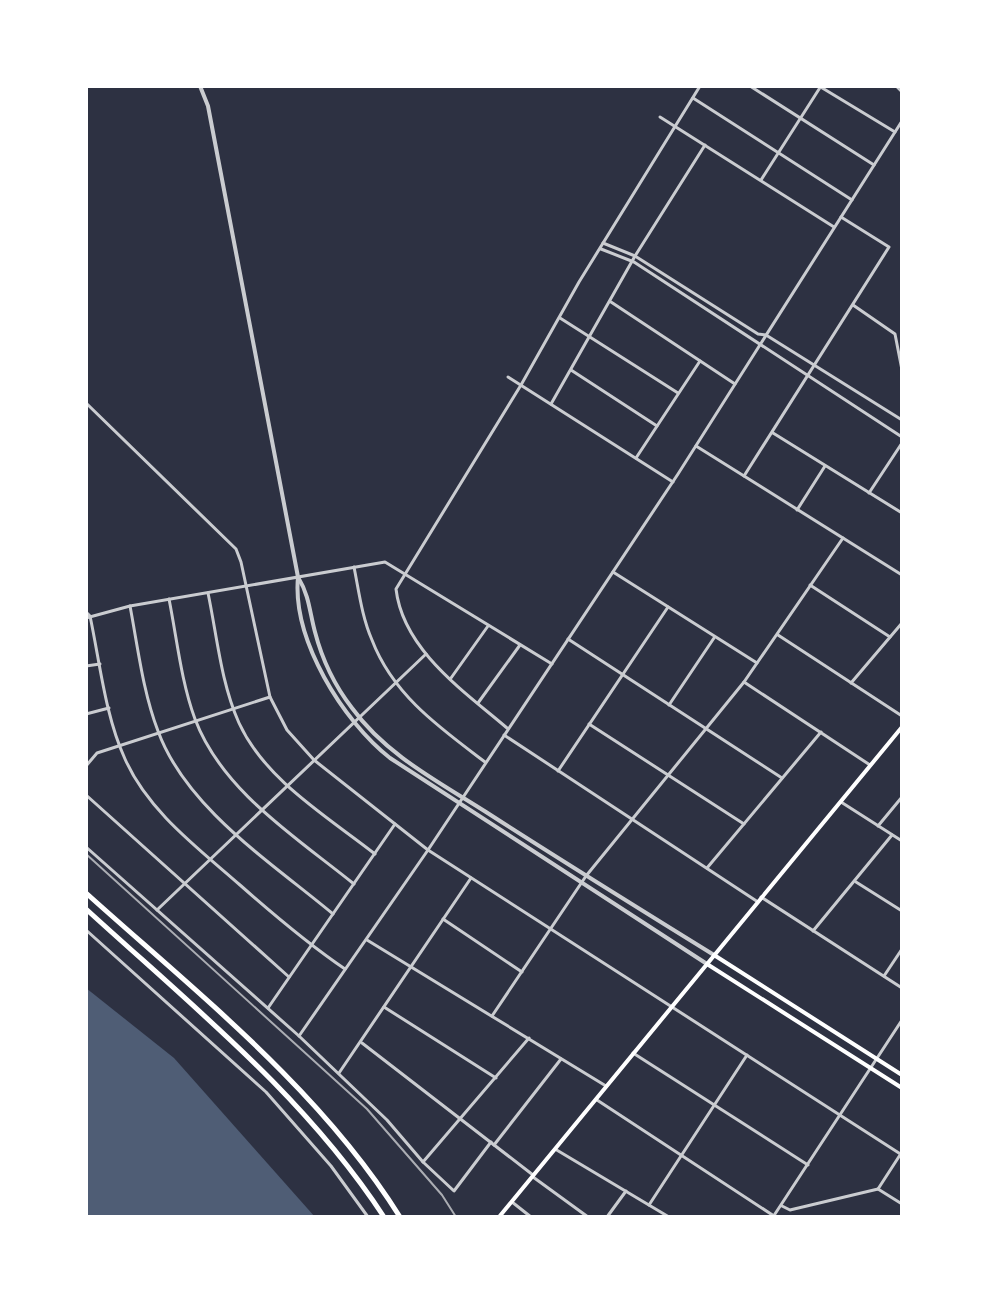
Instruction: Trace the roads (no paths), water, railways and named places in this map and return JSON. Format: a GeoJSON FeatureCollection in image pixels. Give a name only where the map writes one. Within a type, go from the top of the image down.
{"type":"FeatureCollection","features":[{"type":"Feature","properties":{"kind":"highway"},"geometry":{"type":"LineString","coordinates":[[86,893],[308,1098],[357,1156],[400,1217]]}},
{"type":"Feature","properties":{"kind":"highway"},"geometry":{"type":"LineString","coordinates":[[86,909],[299,1106],[350,1168],[384,1217]]}},
{"type":"Feature","properties":{"kind":"main road"},"geometry":{"type":"LineString","coordinates":[[499,1217],[901,729]]}},
{"type":"Feature","properties":{"kind":"main road"},"geometry":{"type":"LineString","coordinates":[[714,955],[902,1075]]}},
{"type":"Feature","properties":{"kind":"main road"},"geometry":{"type":"LineString","coordinates":[[707,964],[902,1088]]}},
{"type":"Feature","properties":{"kind":"street"},"geometry":{"type":"LineString","coordinates":[[200,86],[208,110],[298,577],[297,589],[314,655],[331,692],[354,723],[390,758],[707,964]]}},
{"type":"Feature","properties":{"kind":"street"},"geometry":{"type":"LineString","coordinates":[[507,728],[426,654],[407,622],[396,589],[700,86]]}},
{"type":"Feature","properties":{"kind":"street"},"geometry":{"type":"LineString","coordinates":[[750,86],[874,165]]}},
{"type":"Feature","properties":{"kind":"street"},"geometry":{"type":"LineString","coordinates":[[761,180],[820,86],[895,132]]}},
{"type":"Feature","properties":{"kind":"street"},"geometry":{"type":"LineString","coordinates":[[897,86],[902,91]]}},
{"type":"Feature","properties":{"kind":"street"},"geometry":{"type":"LineString","coordinates":[[693,98],[852,200]]}},
{"type":"Feature","properties":{"kind":"street"},"geometry":{"type":"LineString","coordinates":[[660,117],[834,227]]}},
{"type":"Feature","properties":{"kind":"street"},"geometry":{"type":"LineString","coordinates":[[299,1036],[428,850],[673,482],[902,121]]}},
{"type":"Feature","properties":{"kind":"street"},"geometry":{"type":"LineString","coordinates":[[551,404],[635,256],[705,145]]}},
{"type":"Feature","properties":{"kind":"street"},"geometry":{"type":"LineString","coordinates":[[744,476],[889,247],[841,217]]}},
{"type":"Feature","properties":{"kind":"street"},"geometry":{"type":"LineString","coordinates":[[603,243],[635,256],[902,420]]}},
{"type":"Feature","properties":{"kind":"street"},"geometry":{"type":"LineString","coordinates":[[599,249],[634,262],[902,437]]}},
{"type":"Feature","properties":{"kind":"street"},"geometry":{"type":"LineString","coordinates":[[611,302],[735,384]]}},
{"type":"Feature","properties":{"kind":"street"},"geometry":{"type":"LineString","coordinates":[[852,305],[895,334],[902,370]]}},
{"type":"Feature","properties":{"kind":"street"},"geometry":{"type":"LineString","coordinates":[[559,317],[678,393]]}},
{"type":"Feature","properties":{"kind":"street"},"geometry":{"type":"LineString","coordinates":[[895,334],[902,332]]}},
{"type":"Feature","properties":{"kind":"street"},"geometry":{"type":"LineString","coordinates":[[636,458],[700,360]]}},
{"type":"Feature","properties":{"kind":"street"},"geometry":{"type":"LineString","coordinates":[[571,370],[657,426]]}},
{"type":"Feature","properties":{"kind":"street"},"geometry":{"type":"LineString","coordinates":[[508,377],[673,482]]}},
{"type":"Feature","properties":{"kind":"street"},"geometry":{"type":"LineString","coordinates":[[86,403],[232,544],[241,562],[247,586],[270,697],[283,725],[314,760],[428,850],[901,1154],[878,1189],[790,1210],[781,1205]]}},
{"type":"Feature","properties":{"kind":"street"},"geometry":{"type":"LineString","coordinates":[[772,432],[902,513]]}},
{"type":"Feature","properties":{"kind":"street"},"geometry":{"type":"LineString","coordinates":[[869,493],[902,443]]}},
{"type":"Feature","properties":{"kind":"street"},"geometry":{"type":"LineString","coordinates":[[696,446],[902,575]]}},
{"type":"Feature","properties":{"kind":"street"},"geometry":{"type":"LineString","coordinates":[[797,510],[826,466]]}},
{"type":"Feature","properties":{"kind":"street"},"geometry":{"type":"LineString","coordinates":[[492,1016],[586,876],[744,682],[843,538]]}},
{"type":"Feature","properties":{"kind":"street"},"geometry":{"type":"LineString","coordinates":[[345,969],[311,946],[210,859],[152,803],[134,777],[120,746],[87,615],[385,562],[552,664]]}},
{"type":"Feature","properties":{"kind":"street"},"geometry":{"type":"LineString","coordinates":[[354,567],[370,635],[395,683],[428,718],[485,762]]}},
{"type":"Feature","properties":{"kind":"street"},"geometry":{"type":"LineString","coordinates":[[613,572],[757,663]]}},
{"type":"Feature","properties":{"kind":"street"},"geometry":{"type":"LineString","coordinates":[[298,577],[305,588],[324,659],[338,687],[360,718],[393,751],[714,955]]}},
{"type":"Feature","properties":{"kind":"street"},"geometry":{"type":"LineString","coordinates":[[810,585],[890,637]]}},
{"type":"Feature","properties":{"kind":"street"},"geometry":{"type":"LineString","coordinates":[[208,593],[234,709],[255,748],[288,785],[375,854]]}},
{"type":"Feature","properties":{"kind":"street"},"geometry":{"type":"LineString","coordinates":[[169,599],[187,691],[196,721],[217,761],[262,809],[354,884]]}},
{"type":"Feature","properties":{"kind":"street"},"geometry":{"type":"LineString","coordinates":[[130,606],[150,710],[173,765],[187,784],[236,834],[333,914]]}},
{"type":"Feature","properties":{"kind":"street"},"geometry":{"type":"LineString","coordinates":[[558,771],[668,607]]}},
{"type":"Feature","properties":{"kind":"street"},"geometry":{"type":"LineString","coordinates":[[851,683],[902,623]]}},
{"type":"Feature","properties":{"kind":"street"},"geometry":{"type":"LineString","coordinates":[[451,678],[488,626]]}},
{"type":"Feature","properties":{"kind":"street"},"geometry":{"type":"LineString","coordinates":[[777,634],[902,716]]}},
{"type":"Feature","properties":{"kind":"street"},"geometry":{"type":"LineString","coordinates":[[669,705],[715,637]]}},
{"type":"Feature","properties":{"kind":"street"},"geometry":{"type":"LineString","coordinates":[[568,639],[782,778]]}},
{"type":"Feature","properties":{"kind":"street"},"geometry":{"type":"LineString","coordinates":[[478,703],[520,645]]}},
{"type":"Feature","properties":{"kind":"street"},"geometry":{"type":"LineString","coordinates":[[157,910],[426,654]]}},
{"type":"Feature","properties":{"kind":"street"},"geometry":{"type":"LineString","coordinates":[[86,666],[100,664]]}},
{"type":"Feature","properties":{"kind":"street"},"geometry":{"type":"LineString","coordinates":[[744,682],[870,765]]}},
{"type":"Feature","properties":{"kind":"street"},"geometry":{"type":"LineString","coordinates":[[86,766],[97,753],[270,697]]}},
{"type":"Feature","properties":{"kind":"street"},"geometry":{"type":"LineString","coordinates":[[86,714],[109,708]]}},
{"type":"Feature","properties":{"kind":"street"},"geometry":{"type":"LineString","coordinates":[[589,724],[744,824]]}},
{"type":"Feature","properties":{"kind":"street"},"geometry":{"type":"LineString","coordinates":[[707,868],[821,732]]}},
{"type":"Feature","properties":{"kind":"street"},"geometry":{"type":"LineString","coordinates":[[503,735],[707,868],[902,988]]}},
{"type":"Feature","properties":{"kind":"street"},"geometry":{"type":"LineString","coordinates":[[86,795],[289,977]]}},
{"type":"Feature","properties":{"kind":"street"},"geometry":{"type":"LineString","coordinates":[[878,826],[902,797]]}},
{"type":"Feature","properties":{"kind":"street"},"geometry":{"type":"LineString","coordinates":[[840,802],[902,841]]}},
{"type":"Feature","properties":{"kind":"street"},"geometry":{"type":"LineString","coordinates":[[268,1008],[395,824]]}},
{"type":"Feature","properties":{"kind":"street"},"geometry":{"type":"LineString","coordinates":[[813,931],[892,835]]}},
{"type":"Feature","properties":{"kind":"street"},"geometry":{"type":"LineString","coordinates":[[86,847],[339,1073],[454,1191],[561,1058]]}},
{"type":"Feature","properties":{"kind":"street"},"geometry":{"type":"LineString","coordinates":[[339,1073],[471,878]]}},
{"type":"Feature","properties":{"kind":"street"},"geometry":{"type":"LineString","coordinates":[[856,882],[902,911]]}},
{"type":"Feature","properties":{"kind":"street"},"geometry":{"type":"LineString","coordinates":[[443,919],[522,972]]}},
{"type":"Feature","properties":{"kind":"street"},"geometry":{"type":"LineString","coordinates":[[86,930],[276,1103],[331,1166],[368,1217]]}},
{"type":"Feature","properties":{"kind":"street"},"geometry":{"type":"LineString","coordinates":[[366,939],[606,1086]]}},
{"type":"Feature","properties":{"kind":"street"},"geometry":{"type":"LineString","coordinates":[[884,976],[902,949]]}},
{"type":"Feature","properties":{"kind":"street"},"geometry":{"type":"LineString","coordinates":[[384,1007],[496,1078]]}},
{"type":"Feature","properties":{"kind":"street"},"geometry":{"type":"LineString","coordinates":[[595,1099],[774,1216],[902,1020]]}},
{"type":"Feature","properties":{"kind":"street"},"geometry":{"type":"LineString","coordinates":[[423,1162],[529,1038]]}},
{"type":"Feature","properties":{"kind":"street"},"geometry":{"type":"LineString","coordinates":[[361,1042],[588,1217]]}},
{"type":"Feature","properties":{"kind":"street"},"geometry":{"type":"LineString","coordinates":[[633,1053],[808,1165]]}},
{"type":"Feature","properties":{"kind":"street"},"geometry":{"type":"LineString","coordinates":[[649,1205],[747,1055]]}},
{"type":"Feature","properties":{"kind":"street"},"geometry":{"type":"LineString","coordinates":[[555,1148],[669,1217]]}},
{"type":"Feature","properties":{"kind":"street"},"geometry":{"type":"LineString","coordinates":[[878,1189],[902,1204]]}},
{"type":"Feature","properties":{"kind":"street"},"geometry":{"type":"LineString","coordinates":[[607,1217],[626,1191]]}},
{"type":"Feature","properties":{"kind":"street"},"geometry":{"type":"LineString","coordinates":[[511,1202],[531,1217]]}},
{"type":"Feature","properties":{"kind":"water"},"geometry":{"type":"Polygon","coordinates":[[[86,988],[174,1058],[315,1217],[86,1217],[86,988]]]}},
{"type":"Feature","properties":{"kind":"railway"},"geometry":{"type":"LineString","coordinates":[[86,854],[367,1109],[442,1195],[456,1217]]}}]}
